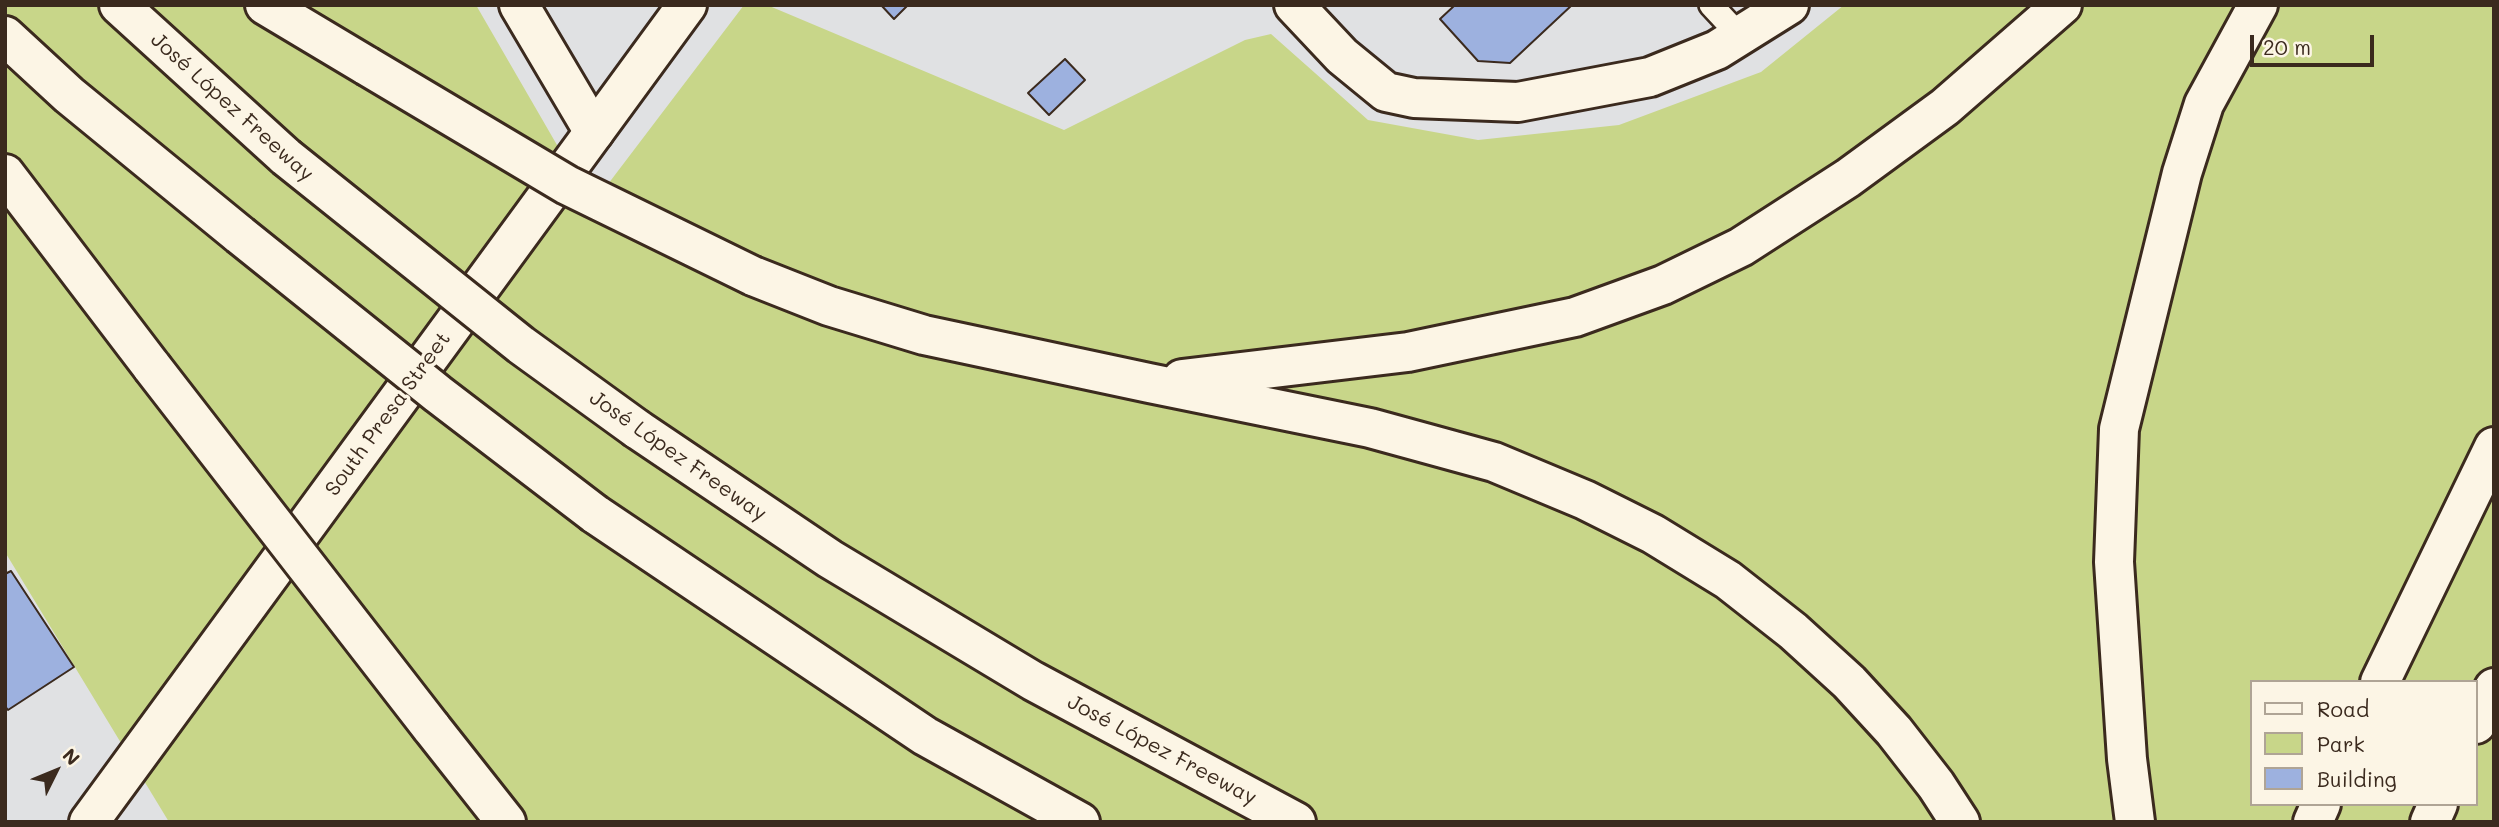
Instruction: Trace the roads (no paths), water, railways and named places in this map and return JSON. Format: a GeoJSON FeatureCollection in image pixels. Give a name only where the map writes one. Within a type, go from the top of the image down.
{"type":"FeatureCollection","features":[{"type":"Feature","properties":{"kind":"main road","name":"José López Freeway"},"geometry":{"type":"LineString","coordinates":[[118,5],[286,157],[511,337],[637,429],[830,559],[1033,681],[1296,822]]}},
{"type":"Feature","properties":{"kind":"main road"},"geometry":{"type":"LineString","coordinates":[[265,5],[567,185],[753,276],[829,306],[924,335],[1370,428],[1494,462],[1585,499],[1653,534],[1728,580],[1793,631],[1849,682],[1894,731],[1936,785],[1960,822]]}},
{"type":"Feature","properties":{"kind":"main road"},"geometry":{"type":"LineString","coordinates":[[519,5],[594,132]]}},
{"type":"Feature","properties":{"kind":"main road","name":"South Presa Street"},"geometry":{"type":"LineString","coordinates":[[98,818],[687,5]]}},
{"type":"Feature","properties":{"kind":"main road"},"geometry":{"type":"LineString","coordinates":[[1294,5],[1342,56],[1386,92],[1413,99],[1518,102],[1650,78],[1717,50],[1789,5]]}},
{"type":"Feature","properties":{"kind":"main road"},"geometry":{"type":"LineString","coordinates":[[1149,383],[1408,352],[1575,317],[1662,285],[1741,247],[1848,178],[1945,107],[2062,5]]}},
{"type":"Feature","properties":{"kind":"main road"},"geometry":{"type":"LineString","coordinates":[[2135,822],[2127,759],[2114,562],[2119,429],[2182,173],[2200,115],[2258,5]]}},
{"type":"Feature","properties":{"kind":"main road"},"geometry":{"type":"LineString","coordinates":[[5,36],[69,95],[240,235],[438,394],[595,514],[925,736],[1080,822]]}},
{"type":"Feature","properties":{"kind":"main road"},"geometry":{"type":"LineString","coordinates":[[5,174],[506,822]]}},
{"type":"Feature","properties":{"kind":"main road"},"geometry":{"type":"LineString","coordinates":[[2382,680],[2493,449]]}},
{"type":"Feature","properties":{"kind":"main road"},"geometry":{"type":"LineString","coordinates":[[2478,720],[2494,688]]}},
{"type":"Feature","properties":{"kind":"main road"},"geometry":{"type":"LineString","coordinates":[[2313,822],[2320,806]]}},
{"type":"Feature","properties":{"kind":"main road"},"geometry":{"type":"LineString","coordinates":[[2430,822],[2437,806]]}},
{"type":"Feature","properties":{"kind":"lane"},"geometry":{"type":"LineString","coordinates":[[1712,5],[1739,35]]}}]}
